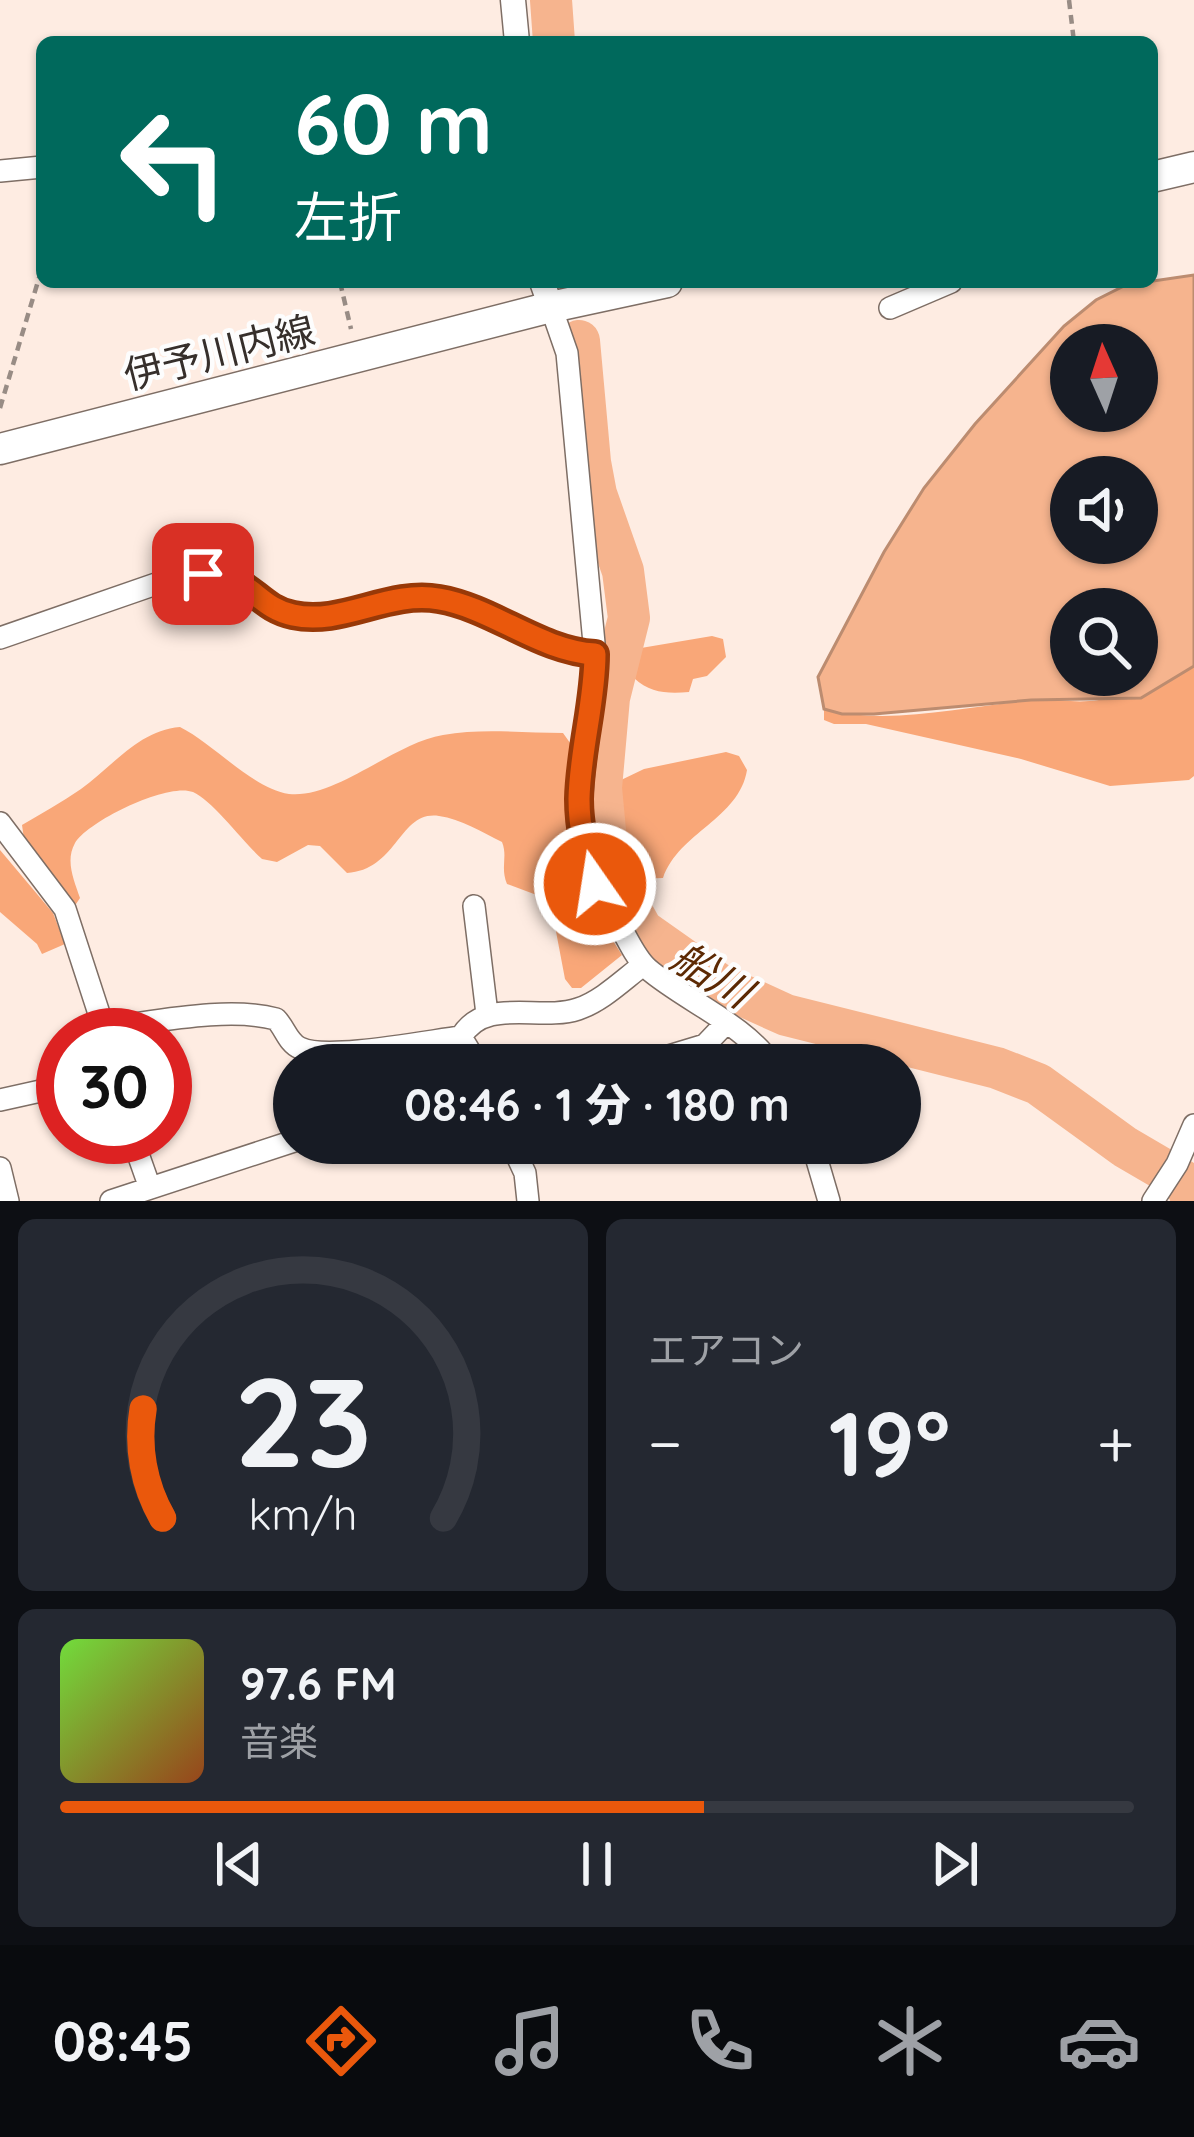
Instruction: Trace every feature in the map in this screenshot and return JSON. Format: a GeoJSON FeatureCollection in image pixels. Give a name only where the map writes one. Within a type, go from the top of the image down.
{"type":"FeatureCollection","features":[{"type":"Feature","properties":{"kind":"main road"},"geometry":{"type":"LineString","coordinates":[[1158,176],[1194,167]]}},
{"type":"Feature","properties":{"kind":"main road","name":"伊予川内線"},"geometry":{"type":"LineString","coordinates":[[0,448],[356,357],[547,294],[607,288]]}},
{"type":"Feature","properties":{"kind":"street"},"geometry":{"type":"LineString","coordinates":[[513,0],[516,36]]}},
{"type":"Feature","properties":{"kind":"street"},"geometry":{"type":"LineString","coordinates":[[0,171],[36,168]]}},
{"type":"Feature","properties":{"kind":"street"},"geometry":{"type":"LineString","coordinates":[[890,308],[937,288]]}},
{"type":"Feature","properties":{"kind":"street"},"geometry":{"type":"LineString","coordinates":[[547,294],[567,353],[595,654],[579,796],[583,843],[595,884],[644,965],[750,1044]]}},
{"type":"Feature","properties":{"kind":"street"},"geometry":{"type":"LineString","coordinates":[[0,638],[179,576],[203,574],[238,579],[286,614],[329,616],[386,599],[438,599],[466,606],[571,651],[595,654]]}},
{"type":"Feature","properties":{"kind":"street"},"geometry":{"type":"LineString","coordinates":[[0,823],[65,909],[97,1008]]}},
{"type":"Feature","properties":{"kind":"street"},"geometry":{"type":"LineString","coordinates":[[474,906],[487,1014]]}},
{"type":"Feature","properties":{"kind":"street"},"geometry":{"type":"LineString","coordinates":[[461,1037],[470,1023],[487,1014],[565,1013],[581,1008],[644,965]]}},
{"type":"Feature","properties":{"kind":"street"},"geometry":{"type":"LineString","coordinates":[[192,1018],[276,1019],[302,1049],[316,1052],[461,1037]]}},
{"type":"Feature","properties":{"kind":"street"},"geometry":{"type":"LineString","coordinates":[[706,1044],[724,1024]]}},
{"type":"Feature","properties":{"kind":"street"},"geometry":{"type":"LineString","coordinates":[[461,1037],[465,1044]]}},
{"type":"Feature","properties":{"kind":"street"},"geometry":{"type":"LineString","coordinates":[[0,1100],[36,1092]]}},
{"type":"Feature","properties":{"kind":"street"},"geometry":{"type":"LineString","coordinates":[[1153,1201],[1194,1125]]}},
{"type":"Feature","properties":{"kind":"street"},"geometry":{"type":"LineString","coordinates":[[111,1201],[273,1148]]}},
{"type":"Feature","properties":{"kind":"street"},"geometry":{"type":"LineString","coordinates":[[142,1164],[150,1188]]}},
{"type":"Feature","properties":{"kind":"street"},"geometry":{"type":"LineString","coordinates":[[521,1164],[528,1201]]}},
{"type":"Feature","properties":{"kind":"street"},"geometry":{"type":"LineString","coordinates":[[818,1164],[829,1201]]}},
{"type":"Feature","properties":{"kind":"street"},"geometry":{"type":"LineString","coordinates":[[0,1168],[8,1201]]}},
{"type":"Feature","properties":{"kind":"path"},"geometry":{"type":"LineString","coordinates":[[1069,0],[1073,36]]}},
{"type":"Feature","properties":{"kind":"path"},"geometry":{"type":"LineString","coordinates":[[0,409],[36,288]]}},
{"type":"Feature","properties":{"kind":"path"},"geometry":{"type":"LineString","coordinates":[[341,288],[356,357]]}},
{"type":"Feature","properties":{"kind":"shaded area"},"geometry":{"type":"Polygon","coordinates":[[[1194,275],[1194,666],[1158,688],[1158,588],[1050,588],[1050,696],[1144,696],[874,714],[824,709],[818,677],[884,552],[924,488],[1050,341],[1050,432],[1158,432],[1158,324],[1066,324],[1120,288],[1158,288],[1158,280],[1194,275]]]}},
{"type":"Feature","properties":{"kind":"shaded area"},"geometry":{"type":"Polygon","coordinates":[[[712,636],[723,639],[726,657],[707,676],[693,679],[689,692],[660,691],[634,678],[641,648],[712,636]]]}},
{"type":"Feature","properties":{"kind":"shaded area"},"geometry":{"type":"Polygon","coordinates":[[[1194,666],[1194,776],[1189,780],[1110,786],[1021,759],[866,724],[824,720],[824,709],[899,716],[1035,700],[1158,696],[1158,685],[1194,666]]]}},
{"type":"Feature","properties":{"kind":"shaded area"},"geometry":{"type":"Polygon","coordinates":[[[180,727],[262,784],[289,794],[326,788],[405,748],[443,735],[563,733],[573,747],[569,807],[574,856],[592,903],[622,955],[581,988],[572,988],[565,979],[550,900],[507,884],[502,842],[463,823],[426,817],[415,822],[377,862],[347,873],[320,846],[308,845],[277,862],[262,859],[209,804],[181,790],[130,806],[83,834],[71,857],[80,898],[70,903],[24,839],[22,825],[81,789],[139,742],[180,727]]]}},
{"type":"Feature","properties":{"kind":"shaded area"},"geometry":{"type":"Polygon","coordinates":[[[726,752],[739,756],[747,770],[733,801],[682,849],[663,878],[637,879],[622,851],[619,781],[644,769],[726,752]]]}},
{"type":"Feature","properties":{"kind":"shaded area"},"geometry":{"type":"Polygon","coordinates":[[[0,850],[53,913],[65,944],[42,954],[0,912],[0,850]]]}},
{"type":"Feature","properties":{"kind":"waterway","name":"船川"},"geometry":{"type":"LineString","coordinates":[[551,0],[554,36]]}},
{"type":"Feature","properties":{"kind":"waterway","name":"船川"},"geometry":{"type":"LineString","coordinates":[[579,341],[590,462],[623,571],[629,618],[609,698],[601,788],[607,852],[642,930],[720,985],[786,1015],[997,1068],[1038,1084],[1125,1147],[1185,1182],[1193,1201]]}},
{"type":"Feature","properties":{"kind":"route"},"geometry":{"type":"LineString","coordinates":[[203,574],[238,579],[286,614],[329,616],[386,599],[438,599],[466,606],[571,651],[595,654],[579,796],[583,843],[595,884]]}}]}
